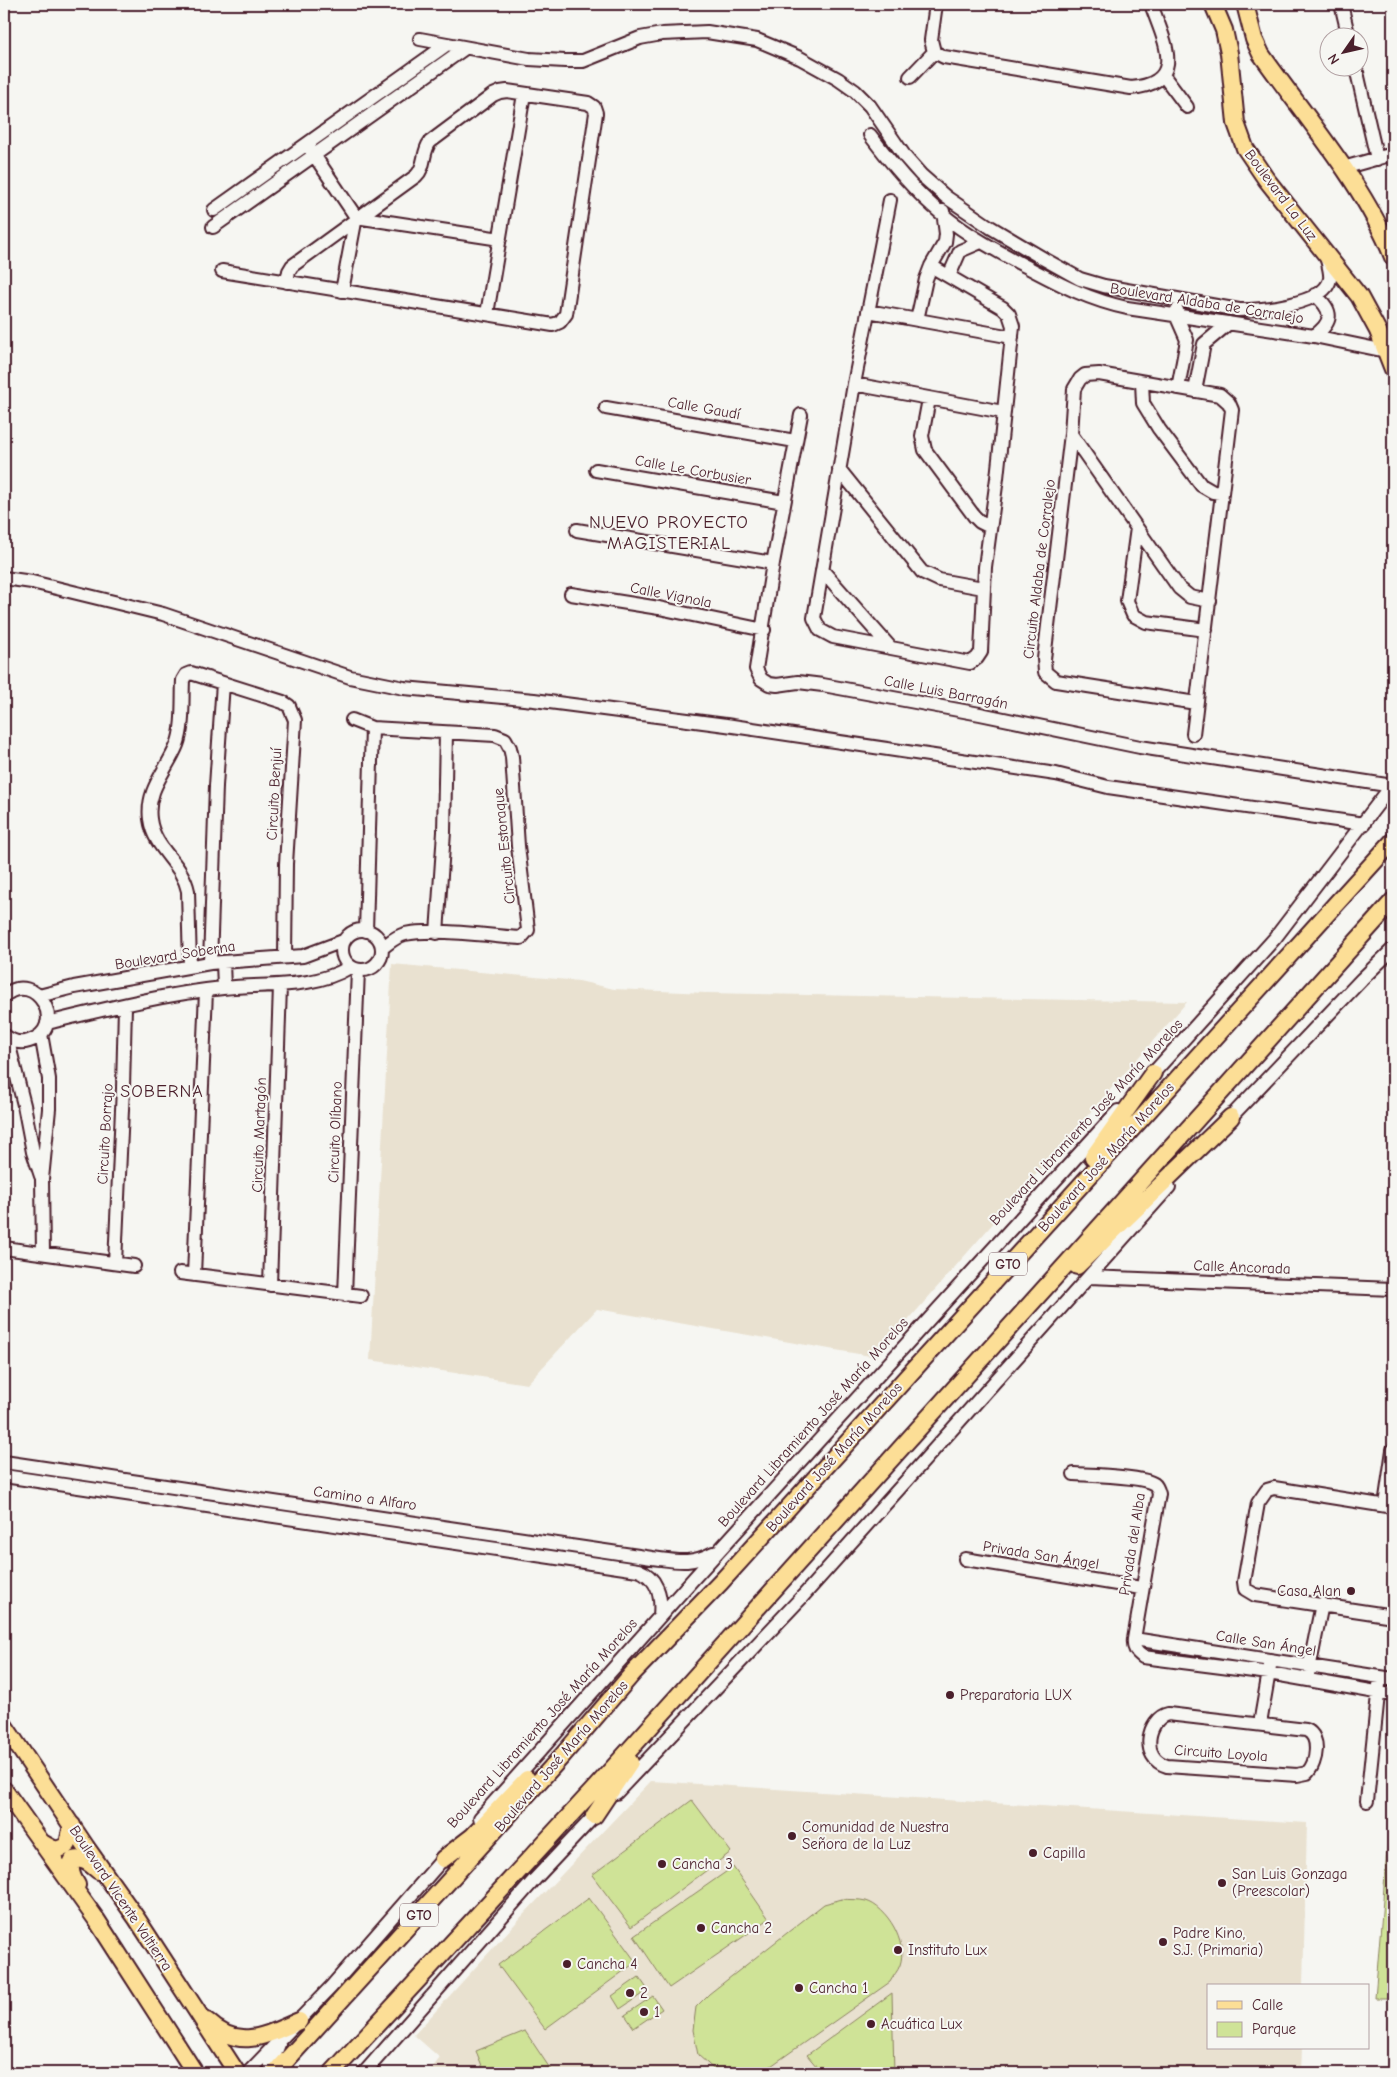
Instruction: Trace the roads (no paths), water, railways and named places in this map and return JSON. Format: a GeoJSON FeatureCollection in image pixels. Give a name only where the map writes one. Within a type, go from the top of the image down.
{"type":"FeatureCollection","features":[{"type":"Feature","properties":{"kind":"main road","name":"Boulevard La Luz"},"geometry":{"type":"LineString","coordinates":[[1213,4],[1224,30],[1232,74],[1236,123],[1245,148],[1266,179],[1358,296],[1393,369]]}},
{"type":"Feature","properties":{"kind":"main road"},"geometry":{"type":"LineString","coordinates":[[1245,4],[1261,54],[1362,195],[1381,228],[1393,257]]}},
{"type":"Feature","properties":{"kind":"main road"},"geometry":{"type":"LineString","coordinates":[[1224,30],[1250,21]]}},
{"type":"Feature","properties":{"kind":"main road","name":"Boulevard José María Morelos"},"geometry":{"type":"LineString","coordinates":[[275,2073],[562,1756],[633,1673],[721,1582],[1393,841]]}},
{"type":"Feature","properties":{"kind":"main road","name":"GTO"},"geometry":{"type":"LineString","coordinates":[[332,2073],[664,1712],[1393,901]]}},
{"type":"Feature","properties":{"kind":"main road"},"geometry":{"type":"LineString","coordinates":[[1051,1217],[1153,1073]]}},
{"type":"Feature","properties":{"kind":"main road"},"geometry":{"type":"LineString","coordinates":[[1041,1292],[1073,1270],[1231,1117]]}},
{"type":"Feature","properties":{"kind":"main road"},"geometry":{"type":"LineString","coordinates":[[443,1859],[473,1836],[595,1708],[633,1673]]}},
{"type":"Feature","properties":{"kind":"main road"},"geometry":{"type":"LineString","coordinates":[[594,1816],[664,1712]]}},
{"type":"Feature","properties":{"kind":"main road","name":"Boulevard Vicente Valtierra"},"geometry":{"type":"LineString","coordinates":[[4,1725],[111,1880],[236,2073]]}},
{"type":"Feature","properties":{"kind":"main road"},"geometry":{"type":"LineString","coordinates":[[4,1790],[96,1919],[195,2073]]}},
{"type":"Feature","properties":{"kind":"main road"},"geometry":{"type":"LineString","coordinates":[[41,1842],[53,1849],[62,1849],[68,1844],[72,1826]]}},
{"type":"Feature","properties":{"kind":"main road"},"geometry":{"type":"LineString","coordinates":[[96,1919],[73,1878],[70,1864],[78,1858],[85,1860],[111,1880]]}},
{"type":"Feature","properties":{"kind":"main road"},"geometry":{"type":"LineString","coordinates":[[195,2009],[213,2026],[225,2034],[241,2039],[267,2035],[299,2021]]}},
{"type":"Feature","properties":{"kind":"main road"},"geometry":{"type":"LineString","coordinates":[[172,2037],[182,2073]]}},
{"type":"Feature","properties":{"kind":"street"},"geometry":{"type":"LineString","coordinates":[[936,4],[932,40],[934,52],[944,58],[1131,88],[1143,87],[1163,75],[1168,68],[1166,47],[1151,4]]}},
{"type":"Feature","properties":{"kind":"street"},"geometry":{"type":"LineString","coordinates":[[1341,4],[1347,28]]}},
{"type":"Feature","properties":{"kind":"street","name":"Boulevard Aldaba de Corralejo"},"geometry":{"type":"LineString","coordinates":[[420,40],[529,59],[583,62],[640,38],[662,34],[707,32],[757,40],[800,58],[838,79],[855,91],[870,106],[906,158],[921,176],[946,197],[990,228],[1080,278],[1104,286],[1239,310],[1260,310],[1287,305],[1315,296],[1326,288],[1330,280],[1330,271],[1324,252]]}},
{"type":"Feature","properties":{"kind":"street"},"geometry":{"type":"LineString","coordinates":[[214,210],[446,45]]}},
{"type":"Feature","properties":{"kind":"street"},"geometry":{"type":"LineString","coordinates":[[213,227],[465,48]]}},
{"type":"Feature","properties":{"kind":"street"},"geometry":{"type":"LineString","coordinates":[[910,77],[934,52]]}},
{"type":"Feature","properties":{"kind":"street"},"geometry":{"type":"LineString","coordinates":[[1163,75],[1187,107]]}},
{"type":"Feature","properties":{"kind":"street"},"geometry":{"type":"LineString","coordinates":[[1358,78],[1377,159]]}},
{"type":"Feature","properties":{"kind":"street"},"geometry":{"type":"LineString","coordinates":[[386,87],[394,99]]}},
{"type":"Feature","properties":{"kind":"street"},"geometry":{"type":"LineString","coordinates":[[222,271],[287,282],[342,291],[553,325],[560,322],[566,314],[596,113],[594,107],[588,104],[500,92],[438,136],[426,147],[420,172],[356,217],[292,266],[288,271],[287,282]]}},
{"type":"Feature","properties":{"kind":"street"},"geometry":{"type":"LineString","coordinates":[[488,314],[524,94]]}},
{"type":"Feature","properties":{"kind":"street","name":"Boulevard Aldaba de Corralejo"},"geometry":{"type":"LineString","coordinates":[[870,135],[896,170],[942,215],[981,242],[1073,291],[1100,302],[1314,336],[1386,351]]}},
{"type":"Feature","properties":{"kind":"street"},"geometry":{"type":"LineString","coordinates":[[307,144],[356,217],[342,291]]}},
{"type":"Feature","properties":{"kind":"street"},"geometry":{"type":"LineString","coordinates":[[1343,168],[1393,154]]}},
{"type":"Feature","properties":{"kind":"street"},"geometry":{"type":"LineString","coordinates":[[917,320],[926,279],[945,242],[946,234],[942,215],[946,197]]}},
{"type":"Feature","properties":{"kind":"street"},"geometry":{"type":"LineString","coordinates":[[890,200],[854,384],[814,618],[820,630],[833,637],[970,663],[981,652],[983,588],[1012,337],[1012,320],[1003,308],[931,266]]}},
{"type":"Feature","properties":{"kind":"street"},"geometry":{"type":"LineString","coordinates":[[356,217],[500,238]]}},
{"type":"Feature","properties":{"kind":"street"},"geometry":{"type":"LineString","coordinates":[[945,242],[960,251]]}},
{"type":"Feature","properties":{"kind":"street"},"geometry":{"type":"LineString","coordinates":[[949,276],[960,251],[981,242]]}},
{"type":"Feature","properties":{"kind":"street"},"geometry":{"type":"LineString","coordinates":[[1314,336],[1327,324],[1329,319],[1326,306],[1315,296]]}},
{"type":"Feature","properties":{"kind":"street"},"geometry":{"type":"LineString","coordinates":[[1178,388],[1187,340],[1176,315],[1180,300]]}},
{"type":"Feature","properties":{"kind":"street"},"geometry":{"type":"LineString","coordinates":[[868,311],[1012,337]]}},
{"type":"Feature","properties":{"kind":"street"},"geometry":{"type":"LineString","coordinates":[[1195,391],[1204,344],[1229,323]]}},
{"type":"Feature","properties":{"kind":"street"},"geometry":{"type":"LineString","coordinates":[[1187,340],[1204,344]]}},
{"type":"Feature","properties":{"kind":"street","name":"Circuito Aldaba de Corralejo"},"geometry":{"type":"LineString","coordinates":[[1192,734],[1210,601],[1232,410],[1229,403],[1220,395],[1099,374],[1085,376],[1080,379],[1074,389],[1071,434],[1044,658],[1045,672],[1056,681],[1065,683],[1196,703]]}},
{"type":"Feature","properties":{"kind":"street"},"geometry":{"type":"LineString","coordinates":[[1142,382],[1143,403],[1159,429],[1201,485],[1207,490],[1222,493]]}},
{"type":"Feature","properties":{"kind":"street"},"geometry":{"type":"LineString","coordinates":[[854,384],[1003,412]]}},
{"type":"Feature","properties":{"kind":"street"},"geometry":{"type":"LineString","coordinates":[[929,399],[922,436],[925,450],[974,516],[980,522],[990,527]]}},
{"type":"Feature","properties":{"kind":"street","name":"Calle Gaudí"},"geometry":{"type":"LineString","coordinates":[[606,408],[795,440]]}},
{"type":"Feature","properties":{"kind":"street","name":"Calle Luis Barragán"},"geometry":{"type":"LineString","coordinates":[[801,415],[773,563],[764,630],[756,662],[756,669],[761,679],[770,684],[777,685],[798,682],[823,685],[980,714],[1140,747],[1393,786]]}},
{"type":"Feature","properties":{"kind":"street"},"geometry":{"type":"LineString","coordinates":[[1071,434],[1183,592],[1195,599],[1210,601]]}},
{"type":"Feature","properties":{"kind":"street"},"geometry":{"type":"LineString","coordinates":[[839,469],[922,572],[939,580],[983,588]]}},
{"type":"Feature","properties":{"kind":"street","name":"Calle Le Corbusier"},"geometry":{"type":"LineString","coordinates":[[596,470],[784,502]]}},
{"type":"Feature","properties":{"kind":"street"},"geometry":{"type":"LineString","coordinates":[[1137,528],[1127,601],[1132,615],[1146,622],[1206,630]]}},
{"type":"Feature","properties":{"kind":"street"},"geometry":{"type":"LineString","coordinates":[[577,530],[773,563]]}},
{"type":"Feature","properties":{"kind":"street"},"geometry":{"type":"LineString","coordinates":[[822,570],[890,647]]}},
{"type":"Feature","properties":{"kind":"street"},"geometry":{"type":"LineString","coordinates":[[4,578],[32,582],[163,614],[350,677],[382,684],[534,700],[736,726],[1056,774],[1108,787],[1364,824]]}},
{"type":"Feature","properties":{"kind":"street","name":"Calle Vignola"},"geometry":{"type":"LineString","coordinates":[[571,594],[659,608],[764,630]]}},
{"type":"Feature","properties":{"kind":"street","name":"Circuito Benjuí"},"geometry":{"type":"LineString","coordinates":[[190,966],[186,880],[155,840],[149,817],[150,803],[159,776],[178,744],[184,677],[195,673],[283,702],[289,706],[295,720],[286,864],[285,957]]}},
{"type":"Feature","properties":{"kind":"street"},"geometry":{"type":"LineString","coordinates":[[223,682],[216,786],[216,963],[224,988]]}},
{"type":"Feature","properties":{"kind":"street","name":"Circuito Estoraque"},"geometry":{"type":"LineString","coordinates":[[352,720],[372,728],[495,736],[505,739],[510,748],[518,846],[528,930],[520,938],[437,933],[406,934],[398,936],[382,948]]}},
{"type":"Feature","properties":{"kind":"street"},"geometry":{"type":"LineString","coordinates":[[366,931],[372,728]]}},
{"type":"Feature","properties":{"kind":"street"},"geometry":{"type":"LineString","coordinates":[[437,933],[444,832],[446,733]]}},
{"type":"Feature","properties":{"kind":"street","name":"Boulevard Libramiento José María Morelos"},"geometry":{"type":"LineString","coordinates":[[248,2073],[299,2021],[660,1615],[1275,938],[1393,786]]}},
{"type":"Feature","properties":{"kind":"street"},"geometry":{"type":"LineString","coordinates":[[5,1037],[16,1042],[25,1042],[34,1039],[44,1028],[125,1006],[224,988],[280,986],[339,974],[354,969],[370,969],[376,966],[380,960],[382,948],[376,936],[366,931],[353,932],[343,941],[342,956],[354,969]]}},
{"type":"Feature","properties":{"kind":"street","name":"Boulevard Soberna"},"geometry":{"type":"LineString","coordinates":[[39,996],[74,987],[190,966],[303,956],[343,941]]}},
{"type":"Feature","properties":{"kind":"street"},"geometry":{"type":"LineString","coordinates":[[364,2073],[535,1879],[803,1596],[1231,1117],[1393,949]]}},
{"type":"Feature","properties":{"kind":"street","name":"Circuito Olíbano"},"geometry":{"type":"LineString","coordinates":[[345,1296],[354,969]]}},
{"type":"Feature","properties":{"kind":"street","name":"Circuito Martagón"},"geometry":{"type":"LineString","coordinates":[[270,1285],[280,986]]}},
{"type":"Feature","properties":{"kind":"street"},"geometry":{"type":"LineString","coordinates":[[4,996],[15,990],[24,989],[39,996],[45,1004],[48,1013],[44,1028],[49,1079],[49,1109],[42,1179],[43,1252]]}},
{"type":"Feature","properties":{"kind":"street"},"geometry":{"type":"LineString","coordinates":[[194,1275],[206,991]]}},
{"type":"Feature","properties":{"kind":"street","name":"Circuito Borrajo"},"geometry":{"type":"LineString","coordinates":[[115,1263],[125,1006]]}},
{"type":"Feature","properties":{"kind":"street"},"geometry":{"type":"LineString","coordinates":[[5,1037],[24,1104],[33,1152],[42,1179]]}},
{"type":"Feature","properties":{"kind":"street"},"geometry":{"type":"LineString","coordinates":[[4,1248],[134,1266]]}},
{"type":"Feature","properties":{"kind":"street"},"geometry":{"type":"LineString","coordinates":[[180,1273],[345,1296],[360,1296]]}},
{"type":"Feature","properties":{"kind":"street","name":"Calle Ancorada"},"geometry":{"type":"LineString","coordinates":[[1089,1277],[1393,1289]]}},
{"type":"Feature","properties":{"kind":"street"},"geometry":{"type":"LineString","coordinates":[[1393,1450],[1389,1506],[1274,1488],[1266,1490],[1260,1497],[1244,1582],[1245,1589],[1255,1595],[1393,1616]]}},
{"type":"Feature","properties":{"kind":"street","name":"Camino a Alfaro"},"geometry":{"type":"LineString","coordinates":[[4,1462],[687,1562],[697,1560],[720,1550]]}},
{"type":"Feature","properties":{"kind":"street","name":"Privada del Alba"},"geometry":{"type":"LineString","coordinates":[[1074,1474],[1139,1480],[1154,1484],[1158,1488],[1159,1494],[1141,1588],[1134,1639]]}},
{"type":"Feature","properties":{"kind":"street","name":"Camino a Alfaro"},"geometry":{"type":"LineString","coordinates":[[4,1476],[638,1570],[646,1573],[658,1590],[662,1601],[660,1615]]}},
{"type":"Feature","properties":{"kind":"street"},"geometry":{"type":"LineString","coordinates":[[204,1506],[205,1491]]}},
{"type":"Feature","properties":{"kind":"street"},"geometry":{"type":"LineString","coordinates":[[385,1532],[386,1518]]}},
{"type":"Feature","properties":{"kind":"street","name":"Privada San Ángel"},"geometry":{"type":"LineString","coordinates":[[965,1559],[1141,1588]]}},
{"type":"Feature","properties":{"kind":"street"},"geometry":{"type":"LineString","coordinates":[[1307,1679],[1322,1604]]}},
{"type":"Feature","properties":{"kind":"street","name":"Calle San Ángel"},"geometry":{"type":"LineString","coordinates":[[1387,1679],[1310,1666],[1270,1667],[1143,1657],[1135,1650],[1134,1639],[1270,1667],[1307,1679],[1393,1695]]}},
{"type":"Feature","properties":{"kind":"street"},"geometry":{"type":"LineString","coordinates":[[1260,1724],[1270,1667]]}},
{"type":"Feature","properties":{"kind":"street"},"geometry":{"type":"LineString","coordinates":[[1367,1801],[1378,1693],[1387,1679]]}},
{"type":"Feature","properties":{"kind":"street","name":"Circuito Loyola"},"geometry":{"type":"LineString","coordinates":[[1179,1715],[1260,1724],[1311,1732],[1316,1739],[1312,1769],[1307,1773],[1297,1775],[1168,1766],[1158,1764],[1149,1749],[1156,1720],[1161,1716],[1179,1715]]}},
{"type":"Feature","properties":{"kind":"street"},"geometry":{"type":"LineString","coordinates":[[271,2073],[271,2064],[282,2037]]}},
{"type":"Feature","properties":{"kind":"place","name":"Casa Alan"},"geometry":{"type":"Point","coordinates":[1351,1591]}},
{"type":"Feature","properties":{"kind":"place","name":"Preparatoria LUX"},"geometry":{"type":"Point","coordinates":[950,1695]}},
{"type":"Feature","properties":{"kind":"place","name":"Comunidad de Nuestra Señora de la Luz"},"geometry":{"type":"Point","coordinates":[792,1836]}},
{"type":"Feature","properties":{"kind":"place","name":"Capilla"},"geometry":{"type":"Point","coordinates":[1033,1853]}},
{"type":"Feature","properties":{"kind":"place","name":"Cancha 3"},"geometry":{"type":"Point","coordinates":[662,1864]}},
{"type":"Feature","properties":{"kind":"place","name":"San Luis Gonzaga (Preescolar)"},"geometry":{"type":"Point","coordinates":[1222,1883]}},
{"type":"Feature","properties":{"kind":"place","name":"Cancha 2"},"geometry":{"type":"Point","coordinates":[701,1928]}},
{"type":"Feature","properties":{"kind":"place","name":"Padre Kino, S.J. (Primaria)"},"geometry":{"type":"Point","coordinates":[1163,1942]}},
{"type":"Feature","properties":{"kind":"place","name":"Instituto Lux"},"geometry":{"type":"Point","coordinates":[898,1950]}},
{"type":"Feature","properties":{"kind":"place","name":"Cancha 4"},"geometry":{"type":"Point","coordinates":[567,1964]}},
{"type":"Feature","properties":{"kind":"place","name":"Cancha 1"},"geometry":{"type":"Point","coordinates":[799,1988]}},
{"type":"Feature","properties":{"kind":"place","name":"2"},"geometry":{"type":"Point","coordinates":[630,1993]}},
{"type":"Feature","properties":{"kind":"place","name":"1"},"geometry":{"type":"Point","coordinates":[644,2012]}},
{"type":"Feature","properties":{"kind":"place","name":"Acuática Lux"},"geometry":{"type":"Point","coordinates":[871,2024]}},
{"type":"Feature","properties":{"kind":"district","name":"NUEVO PROYECTO MAGISTERIAL"},"geometry":{"type":"Point","coordinates":[669,532]}},
{"type":"Feature","properties":{"kind":"district","name":"SOBERNA"},"geometry":{"type":"Point","coordinates":[162,1091]}}]}
